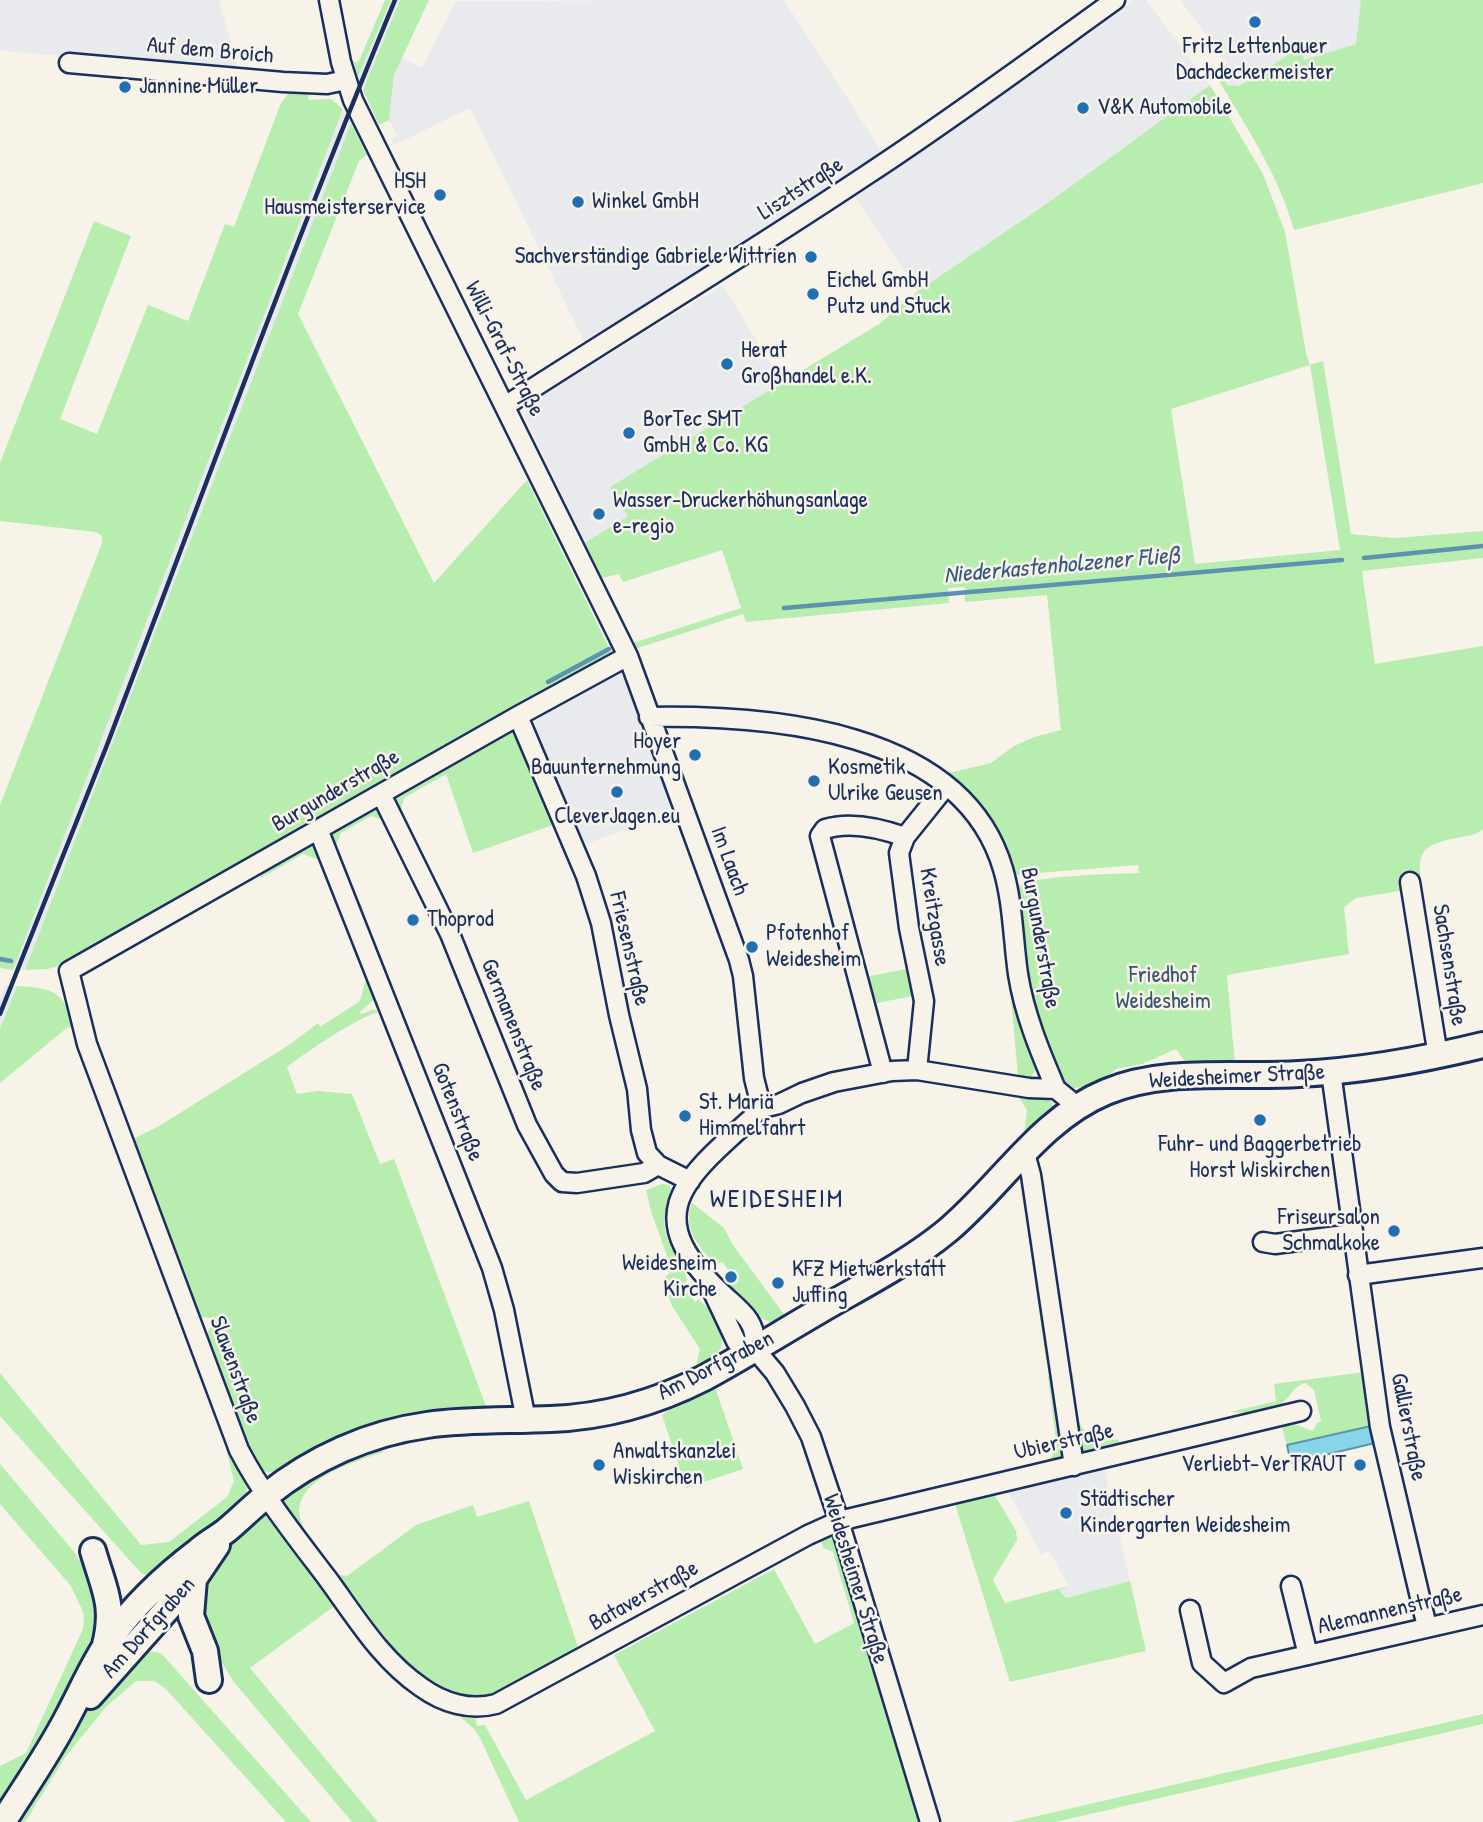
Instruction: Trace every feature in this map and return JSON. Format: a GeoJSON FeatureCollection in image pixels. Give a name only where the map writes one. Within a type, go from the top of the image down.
{"type":"FeatureCollection","features":[{"type":"Feature","properties":{"kind":"street","name":"Willi-Graf-Straße"},"geometry":{"type":"LineString","coordinates":[[329,0],[338,51],[360,114],[628,656],[649,717]]}},
{"type":"Feature","properties":{"kind":"street","name":"Lisztstraße"},"geometry":{"type":"LineString","coordinates":[[505,406],[859,180],[941,125],[1115,0]]}},
{"type":"Feature","properties":{"kind":"street","name":"Auf dem Broich"},"geometry":{"type":"LineString","coordinates":[[69,63],[327,84],[346,80]]}},
{"type":"Feature","properties":{"kind":"street","name":"Burgunderstraße"},"geometry":{"type":"LineString","coordinates":[[69,971],[628,656]]}},
{"type":"Feature","properties":{"kind":"street","name":"Friesenstraße"},"geometry":{"type":"LineString","coordinates":[[518,716],[586,876],[601,923],[637,1089],[643,1143],[647,1153],[658,1165]]}},
{"type":"Feature","properties":{"kind":"street","name":"Burgunderstraße"},"geometry":{"type":"LineString","coordinates":[[649,717],[745,719],[821,731],[861,741],[895,754],[946,786],[980,820],[998,854],[1007,883],[1018,975],[1024,1000],[1056,1089]]}},
{"type":"Feature","properties":{"kind":"street","name":"Im Laach"},"geometry":{"type":"LineString","coordinates":[[649,717],[739,960],[754,1078],[760,1098],[758,1109]]}},
{"type":"Feature","properties":{"kind":"street"},"geometry":{"type":"LineString","coordinates":[[883,1073],[820,836],[825,829],[859,826],[905,836],[946,786]]}},
{"type":"Feature","properties":{"kind":"street","name":"Germanenstraße"},"geometry":{"type":"LineString","coordinates":[[381,794],[450,934],[527,1125],[554,1174],[562,1182],[577,1183],[644,1174],[658,1165]]}},
{"type":"Feature","properties":{"kind":"street","name":"Gotenstraße"},"geometry":{"type":"LineString","coordinates":[[318,829],[492,1268],[504,1310],[526,1420]]}},
{"type":"Feature","properties":{"kind":"street","name":"Kreitzgasse"},"geometry":{"type":"LineString","coordinates":[[905,836],[899,853],[925,1012],[917,1070]]}},
{"type":"Feature","properties":{"kind":"street","name":"Sachsenstraße"},"geometry":{"type":"LineString","coordinates":[[1410,882],[1438,1056]]}},
{"type":"Feature","properties":{"kind":"street","name":"Slawenstraße"},"geometry":{"type":"LineString","coordinates":[[69,971],[88,1044],[239,1450],[267,1495],[388,1658],[410,1680],[432,1695],[471,1707]]}},
{"type":"Feature","properties":{"kind":"street","name":"Weidesheimer Straße"},"geometry":{"type":"LineString","coordinates":[[1078,1107],[1108,1091],[1144,1081],[1197,1076],[1331,1072],[1438,1056],[1483,1045]]}},
{"type":"Feature","properties":{"kind":"street","name":"Weidesheimer Straße"},"geometry":{"type":"LineString","coordinates":[[930,1822],[839,1521],[804,1422],[775,1373],[754,1348],[757,1334],[751,1323],[708,1281],[687,1254],[676,1226],[678,1203],[705,1161],[752,1118],[758,1109],[779,1104],[834,1082],[917,1070],[1030,1088],[1056,1089]]}},
{"type":"Feature","properties":{"kind":"street","name":"Gallierstraße"},"geometry":{"type":"LineString","coordinates":[[1331,1072],[1380,1427],[1427,1627]]}},
{"type":"Feature","properties":{"kind":"street"},"geometry":{"type":"LineString","coordinates":[[1056,1089],[1078,1107]]}},
{"type":"Feature","properties":{"kind":"street","name":"Am Dorfgraben"},"geometry":{"type":"LineString","coordinates":[[3,1822],[67,1719],[86,1678],[113,1634],[157,1584],[267,1495],[322,1459],[389,1433],[458,1421],[590,1416],[638,1405],[705,1377],[934,1241],[966,1214],[1025,1153],[1078,1107]]}},
{"type":"Feature","properties":{"kind":"street"},"geometry":{"type":"LineString","coordinates":[[1025,1153],[1031,1175],[1074,1466]]}},
{"type":"Feature","properties":{"kind":"street"},"geometry":{"type":"LineString","coordinates":[[658,1165],[690,1181]]}},
{"type":"Feature","properties":{"kind":"street"},"geometry":{"type":"LineString","coordinates":[[1263,1242],[1275,1244],[1353,1234]]}},
{"type":"Feature","properties":{"kind":"street"},"geometry":{"type":"LineString","coordinates":[[1358,1275],[1483,1258]]}},
{"type":"Feature","properties":{"kind":"street","name":"Ubierstraße"},"geometry":{"type":"LineString","coordinates":[[839,1521],[1301,1411]]}},
{"type":"Feature","properties":{"kind":"street","name":"Bataverstraße"},"geometry":{"type":"LineString","coordinates":[[471,1707],[487,1707],[506,1700],[807,1535],[839,1521]]}},
{"type":"Feature","properties":{"kind":"street","name":"Am Dorfgraben"},"geometry":{"type":"LineString","coordinates":[[67,1719],[194,1579],[224,1532]]}},
{"type":"Feature","properties":{"kind":"street"},"geometry":{"type":"LineString","coordinates":[[93,1551],[110,1608],[104,1648]]}},
{"type":"Feature","properties":{"kind":"street"},"geometry":{"type":"LineString","coordinates":[[194,1579],[191,1616],[205,1651],[209,1680]]}},
{"type":"Feature","properties":{"kind":"street","name":"Alemannenstraße"},"geometry":{"type":"LineString","coordinates":[[1291,1586],[1308,1655]]}},
{"type":"Feature","properties":{"kind":"street","name":"Alemannenstraße"},"geometry":{"type":"LineString","coordinates":[[1190,1610],[1202,1663],[1224,1683],[1251,1668],[1483,1615]]}},
{"type":"Feature","properties":{"kind":"shaded area"},"geometry":{"type":"Polygon","coordinates":[[[0,0],[219,0],[238,69],[0,51],[0,0]]]}},
{"type":"Feature","properties":{"kind":"shaded area"},"geometry":{"type":"Polygon","coordinates":[[[391,0],[400,0],[363,90],[358,77],[391,0]]]}},
{"type":"Feature","properties":{"kind":"shaded area"},"geometry":{"type":"Polygon","coordinates":[[[784,0],[882,152],[585,343],[470,108],[394,145],[391,139],[397,135],[389,120],[394,75],[402,58],[422,68],[456,1],[784,0]]]}},
{"type":"Feature","properties":{"kind":"shaded area"},"geometry":{"type":"Polygon","coordinates":[[[1134,0],[1146,0],[1210,85],[1052,200],[918,291],[855,197],[1036,72],[1134,0]]]}},
{"type":"Feature","properties":{"kind":"shaded area"},"geometry":{"type":"Polygon","coordinates":[[[1180,0],[1361,0],[1356,44],[1304,60],[1301,47],[1239,86],[1227,85],[1222,75],[1232,69],[1180,0]]]}},
{"type":"Feature","properties":{"kind":"shaded area"},"geometry":{"type":"Polygon","coordinates":[[[343,109],[351,123],[25,970],[13,970],[343,109]]]}},
{"type":"Feature","properties":{"kind":"shaded area"},"geometry":{"type":"Polygon","coordinates":[[[723,285],[782,383],[611,487],[628,516],[585,543],[525,418],[525,411],[540,397],[723,285]]]}},
{"type":"Feature","properties":{"kind":"shaded area"},"geometry":{"type":"Polygon","coordinates":[[[619,668],[630,689],[674,807],[581,846],[538,745],[535,722],[540,713],[619,668]]]}},
{"type":"Feature","properties":{"kind":"shaded area"},"geometry":{"type":"Polygon","coordinates":[[[6,985],[17,986],[0,1029],[0,999],[6,985]]]}},
{"type":"Feature","properties":{"kind":"shaded area","name":"Städtischer Kindergarten Weidesheim"},"geometry":{"type":"Polygon","coordinates":[[[1104,1469],[1130,1581],[1066,1598],[1059,1590],[1068,1585],[1049,1551],[1041,1555],[1008,1491],[1104,1469]]]}},
{"type":"Feature","properties":{"kind":"green space"},"geometry":{"type":"Polygon","coordinates":[[[385,0],[391,0],[358,77],[354,62],[359,61],[385,0]]]}},
{"type":"Feature","properties":{"kind":"green space"},"geometry":{"type":"Polygon","coordinates":[[[400,0],[429,0],[394,75],[389,120],[379,125],[363,90],[400,0]]]}},
{"type":"Feature","properties":{"kind":"green space"},"geometry":{"type":"Polygon","coordinates":[[[1361,0],[1483,0],[1483,183],[1294,230],[1271,171],[1218,79],[1222,75],[1227,85],[1239,86],[1301,47],[1304,60],[1356,44],[1361,0]]]}},
{"type":"Feature","properties":{"kind":"green space","name":"Friedhof Weidesheim"},"geometry":{"type":"Polygon","coordinates":[[[1210,85],[1263,174],[1285,232],[1306,353],[1310,365],[1323,361],[1351,534],[1395,538],[1483,531],[1483,558],[1362,571],[1375,664],[1483,646],[1483,829],[1428,848],[1420,861],[1424,898],[1408,896],[1402,899],[1400,891],[1356,898],[1344,907],[1349,954],[1227,975],[1235,1065],[1188,1066],[1176,1049],[1142,1064],[1116,1069],[1109,1075],[1074,1088],[1057,1075],[1051,1063],[1026,985],[1016,888],[1037,880],[1139,873],[1138,865],[1013,875],[940,775],[991,763],[1014,746],[1061,730],[1047,595],[965,602],[965,587],[948,588],[949,603],[746,622],[743,614],[635,649],[633,643],[741,608],[722,550],[623,582],[619,574],[602,578],[585,543],[628,516],[610,487],[879,324],[918,291],[1052,200],[1210,85]],[[1310,365],[1171,409],[1195,564],[1340,550],[1310,365]]]}},
{"type":"Feature","properties":{"kind":"green space"},"geometry":{"type":"Polygon","coordinates":[[[291,90],[305,91],[309,94],[308,100],[331,99],[343,109],[13,970],[0,968],[0,805],[102,543],[102,536],[96,532],[0,521],[0,463],[94,221],[131,236],[60,419],[97,434],[148,305],[188,321],[225,224],[234,227],[281,103],[291,90]]]}},
{"type":"Feature","properties":{"kind":"green space"},"geometry":{"type":"Polygon","coordinates":[[[351,123],[367,155],[359,161],[298,314],[434,583],[527,480],[612,654],[606,660],[546,693],[513,707],[515,712],[69,962],[48,969],[25,970],[351,123]]]}},
{"type":"Feature","properties":{"kind":"green space"},"geometry":{"type":"Polygon","coordinates":[[[514,728],[556,824],[473,853],[446,774],[404,798],[400,813],[390,798],[514,728]]]}},
{"type":"Feature","properties":{"kind":"green space"},"geometry":{"type":"Polygon","coordinates":[[[378,805],[386,821],[371,816],[341,833],[335,849],[328,832],[378,805]]]}},
{"type":"Feature","properties":{"kind":"green space"},"geometry":{"type":"Polygon","coordinates":[[[311,842],[315,844],[344,910],[340,912],[320,860],[303,854],[261,878],[257,869],[311,842]]]}},
{"type":"Feature","properties":{"kind":"green space"},"geometry":{"type":"Polygon","coordinates":[[[1008,963],[1012,963],[1038,1068],[1029,1078],[1018,1076],[1008,963]]]}},
{"type":"Feature","properties":{"kind":"green space"},"geometry":{"type":"Polygon","coordinates":[[[912,968],[918,995],[872,1004],[864,977],[912,968]]]}},
{"type":"Feature","properties":{"kind":"green space"},"geometry":{"type":"Polygon","coordinates":[[[366,979],[370,979],[376,998],[361,1014],[372,1010],[382,1011],[346,1027],[287,1067],[297,1094],[318,1091],[352,1094],[380,1164],[394,1159],[486,1406],[494,1406],[494,1413],[279,1473],[267,1472],[251,1463],[203,1342],[212,1324],[210,1318],[200,1317],[192,1312],[133,1139],[159,1126],[289,1045],[318,1023],[320,1027],[360,1001],[366,979]]]}},
{"type":"Feature","properties":{"kind":"green space"},"geometry":{"type":"Polygon","coordinates":[[[17,986],[40,988],[55,994],[66,1006],[75,1027],[68,1027],[0,1083],[0,1029],[17,986]]]}},
{"type":"Feature","properties":{"kind":"green space"},"geometry":{"type":"Polygon","coordinates":[[[1018,1096],[1053,1103],[1049,1115],[1024,1138],[1027,1110],[1018,1096]]]}},
{"type":"Feature","properties":{"kind":"green space"},"geometry":{"type":"Polygon","coordinates":[[[662,1184],[670,1185],[665,1230],[686,1277],[687,1281],[683,1284],[695,1302],[699,1299],[711,1311],[721,1331],[722,1343],[718,1353],[695,1369],[700,1349],[672,1306],[663,1280],[672,1270],[646,1190],[662,1184]]]}},
{"type":"Feature","properties":{"kind":"green space"},"geometry":{"type":"Polygon","coordinates":[[[692,1203],[724,1228],[733,1245],[786,1317],[771,1323],[756,1315],[731,1286],[735,1278],[722,1262],[718,1264],[713,1257],[708,1257],[692,1232],[689,1218],[692,1203]]]}},
{"type":"Feature","properties":{"kind":"green space"},"geometry":{"type":"Polygon","coordinates":[[[1034,1231],[1051,1354],[1046,1360],[1028,1232],[1034,1231]]]}},
{"type":"Feature","properties":{"kind":"green space"},"geometry":{"type":"Polygon","coordinates":[[[1364,1372],[1371,1426],[1287,1445],[1281,1424],[1286,1421],[1313,1431],[1321,1421],[1314,1390],[1305,1383],[1297,1387],[1283,1402],[1270,1409],[1230,1412],[1276,1401],[1274,1384],[1364,1372]]]}},
{"type":"Feature","properties":{"kind":"green space"},"geometry":{"type":"Polygon","coordinates":[[[0,1373],[141,1545],[169,1542],[227,1497],[234,1481],[219,1421],[247,1478],[245,1495],[236,1507],[190,1547],[150,1576],[141,1573],[0,1416],[0,1373]]]}},
{"type":"Feature","properties":{"kind":"green space"},"geometry":{"type":"Polygon","coordinates":[[[1073,1373],[1077,1411],[1085,1431],[1092,1437],[1103,1440],[1118,1439],[1120,1447],[1086,1456],[1079,1450],[1065,1374],[1073,1373]]]}},
{"type":"Feature","properties":{"kind":"green space"},"geometry":{"type":"Polygon","coordinates":[[[1048,1376],[1055,1377],[1064,1452],[1061,1460],[1048,1462],[1057,1448],[1048,1376]]]}},
{"type":"Feature","properties":{"kind":"green space"},"geometry":{"type":"Polygon","coordinates":[[[714,1384],[743,1469],[686,1488],[662,1415],[687,1397],[714,1384]]]}},
{"type":"Feature","properties":{"kind":"green space"},"geometry":{"type":"Polygon","coordinates":[[[380,1443],[383,1452],[328,1474],[306,1492],[300,1504],[300,1517],[320,1555],[282,1504],[286,1491],[380,1443]]]}},
{"type":"Feature","properties":{"kind":"green space"},"geometry":{"type":"Polygon","coordinates":[[[0,1464],[75,1553],[96,1590],[101,1638],[0,1811],[0,1766],[26,1753],[83,1629],[84,1614],[71,1586],[0,1504],[0,1464]]]}},
{"type":"Feature","properties":{"kind":"green space"},"geometry":{"type":"Polygon","coordinates":[[[994,1494],[1016,1531],[1017,1540],[993,1580],[1005,1603],[1068,1586],[1059,1590],[1066,1598],[1130,1581],[1146,1651],[1010,1682],[955,1504],[994,1494]]]}},
{"type":"Feature","properties":{"kind":"green space"},"geometry":{"type":"Polygon","coordinates":[[[529,1501],[580,1653],[499,1698],[463,1702],[401,1667],[333,1574],[347,1576],[416,1525],[473,1505],[477,1517],[529,1501]]]}},
{"type":"Feature","properties":{"kind":"green space"},"geometry":{"type":"Polygon","coordinates":[[[264,1511],[270,1511],[340,1602],[250,1668],[378,1822],[352,1822],[233,1681],[204,1633],[201,1588],[243,1527],[264,1511]]]}},
{"type":"Feature","properties":{"kind":"green space"},"geometry":{"type":"Polygon","coordinates":[[[827,1533],[835,1537],[922,1822],[519,1822],[480,1738],[455,1712],[475,1713],[477,1726],[485,1725],[526,1800],[655,1731],[614,1655],[774,1569],[815,1644],[854,1623],[833,1552],[823,1548],[820,1535],[827,1533]]]}},
{"type":"Feature","properties":{"kind":"green space"},"geometry":{"type":"Polygon","coordinates":[[[147,1651],[161,1653],[311,1822],[286,1822],[165,1688],[154,1681],[136,1681],[107,1706],[66,1756],[25,1822],[12,1822],[64,1739],[89,1706],[138,1654],[147,1651]]]}},
{"type":"Feature","properties":{"kind":"green space"},"geometry":{"type":"Polygon","coordinates":[[[1483,1714],[1483,1724],[1055,1822],[1011,1822],[1483,1714]]]}},
{"type":"Feature","properties":{"kind":"water"},"geometry":{"type":"Polygon","coordinates":[[[1371,1426],[1375,1443],[1291,1463],[1287,1445],[1371,1426]]]}},
{"type":"Feature","properties":{"kind":"waterway","name":"Niederkastenholzener Fließ"},"geometry":{"type":"LineString","coordinates":[[1364,558],[1483,546]]}},
{"type":"Feature","properties":{"kind":"waterway","name":"Niederkastenholzener Fließ"},"geometry":{"type":"LineString","coordinates":[[784,608],[1342,560]]}},
{"type":"Feature","properties":{"kind":"waterway","name":"Niederkastenholzener Fließ"},"geometry":{"type":"LineString","coordinates":[[548,682],[609,649]]}},
{"type":"Feature","properties":{"kind":"waterway","name":"Niederkastenholzener Fließ"},"geometry":{"type":"LineString","coordinates":[[0,959],[11,961]]}},
{"type":"Feature","properties":{"kind":"railway"},"geometry":{"type":"LineString","coordinates":[[0,1014],[107,745],[320,185],[395,0]]}},
{"type":"Feature","properties":{"kind":"place","name":"Fritz Lettenbauer Dachdeckermeister"},"geometry":{"type":"Point","coordinates":[1255,22]}},
{"type":"Feature","properties":{"kind":"place","name":"Jannine Müller"},"geometry":{"type":"Point","coordinates":[125,87]}},
{"type":"Feature","properties":{"kind":"place","name":"V&K Automobile"},"geometry":{"type":"Point","coordinates":[1083,108]}},
{"type":"Feature","properties":{"kind":"place","name":"HSH Hausmeisterservice"},"geometry":{"type":"Point","coordinates":[440,195]}},
{"type":"Feature","properties":{"kind":"place","name":"Winkel GmbH"},"geometry":{"type":"Point","coordinates":[578,202]}},
{"type":"Feature","properties":{"kind":"place","name":"Sachverständige Gabriele Wittrien"},"geometry":{"type":"Point","coordinates":[811,257]}},
{"type":"Feature","properties":{"kind":"place","name":"Eichel GmbH Putz und Stuck"},"geometry":{"type":"Point","coordinates":[813,294]}},
{"type":"Feature","properties":{"kind":"place","name":"Herat Großhandel e.K."},"geometry":{"type":"Point","coordinates":[727,364]}},
{"type":"Feature","properties":{"kind":"place","name":"BorTec SMT GmbH & Co. KG"},"geometry":{"type":"Point","coordinates":[629,433]}},
{"type":"Feature","properties":{"kind":"place","name":"Wasser-Druckerhöhungsanlage e-regio"},"geometry":{"type":"Point","coordinates":[599,514]}},
{"type":"Feature","properties":{"kind":"place","name":"Hoyer Bauunternehmung"},"geometry":{"type":"Point","coordinates":[695,755]}},
{"type":"Feature","properties":{"kind":"place","name":"Kosmetik Ulrike Geusen"},"geometry":{"type":"Point","coordinates":[814,781]}},
{"type":"Feature","properties":{"kind":"place","name":"CleverJagen.eu"},"geometry":{"type":"Point","coordinates":[617,792]}},
{"type":"Feature","properties":{"kind":"place","name":"Thoprod"},"geometry":{"type":"Point","coordinates":[413,920]}},
{"type":"Feature","properties":{"kind":"place","name":"Pfotenhof Weidesheim"},"geometry":{"type":"Point","coordinates":[752,947]}},
{"type":"Feature","properties":{"kind":"place","name":"St. Mariä Himmelfahrt"},"geometry":{"type":"Point","coordinates":[685,1116]}},
{"type":"Feature","properties":{"kind":"place","name":"Fuhr- und Baggerbetrieb Horst Wiskirchen"},"geometry":{"type":"Point","coordinates":[1260,1120]}},
{"type":"Feature","properties":{"kind":"place","name":"Friseursalon Schmalkoke"},"geometry":{"type":"Point","coordinates":[1394,1231]}},
{"type":"Feature","properties":{"kind":"place","name":"Weidesheim Kirche"},"geometry":{"type":"Point","coordinates":[731,1277]}},
{"type":"Feature","properties":{"kind":"place","name":"KFZ Mietwerkstatt Juffing"},"geometry":{"type":"Point","coordinates":[778,1283]}},
{"type":"Feature","properties":{"kind":"place","name":"Anwaltskanzlei Wiskirchen"},"geometry":{"type":"Point","coordinates":[599,1465]}},
{"type":"Feature","properties":{"kind":"place","name":"Verliebt-VerTRAUT"},"geometry":{"type":"Point","coordinates":[1360,1465]}},
{"type":"Feature","properties":{"kind":"place","name":"Städtischer Kindergarten Weidesheim"},"geometry":{"type":"Point","coordinates":[1066,1513]}},
{"type":"Feature","properties":{"kind":"district","name":"WEIDESHEIM"},"geometry":{"type":"Point","coordinates":[777,1200]}}]}
